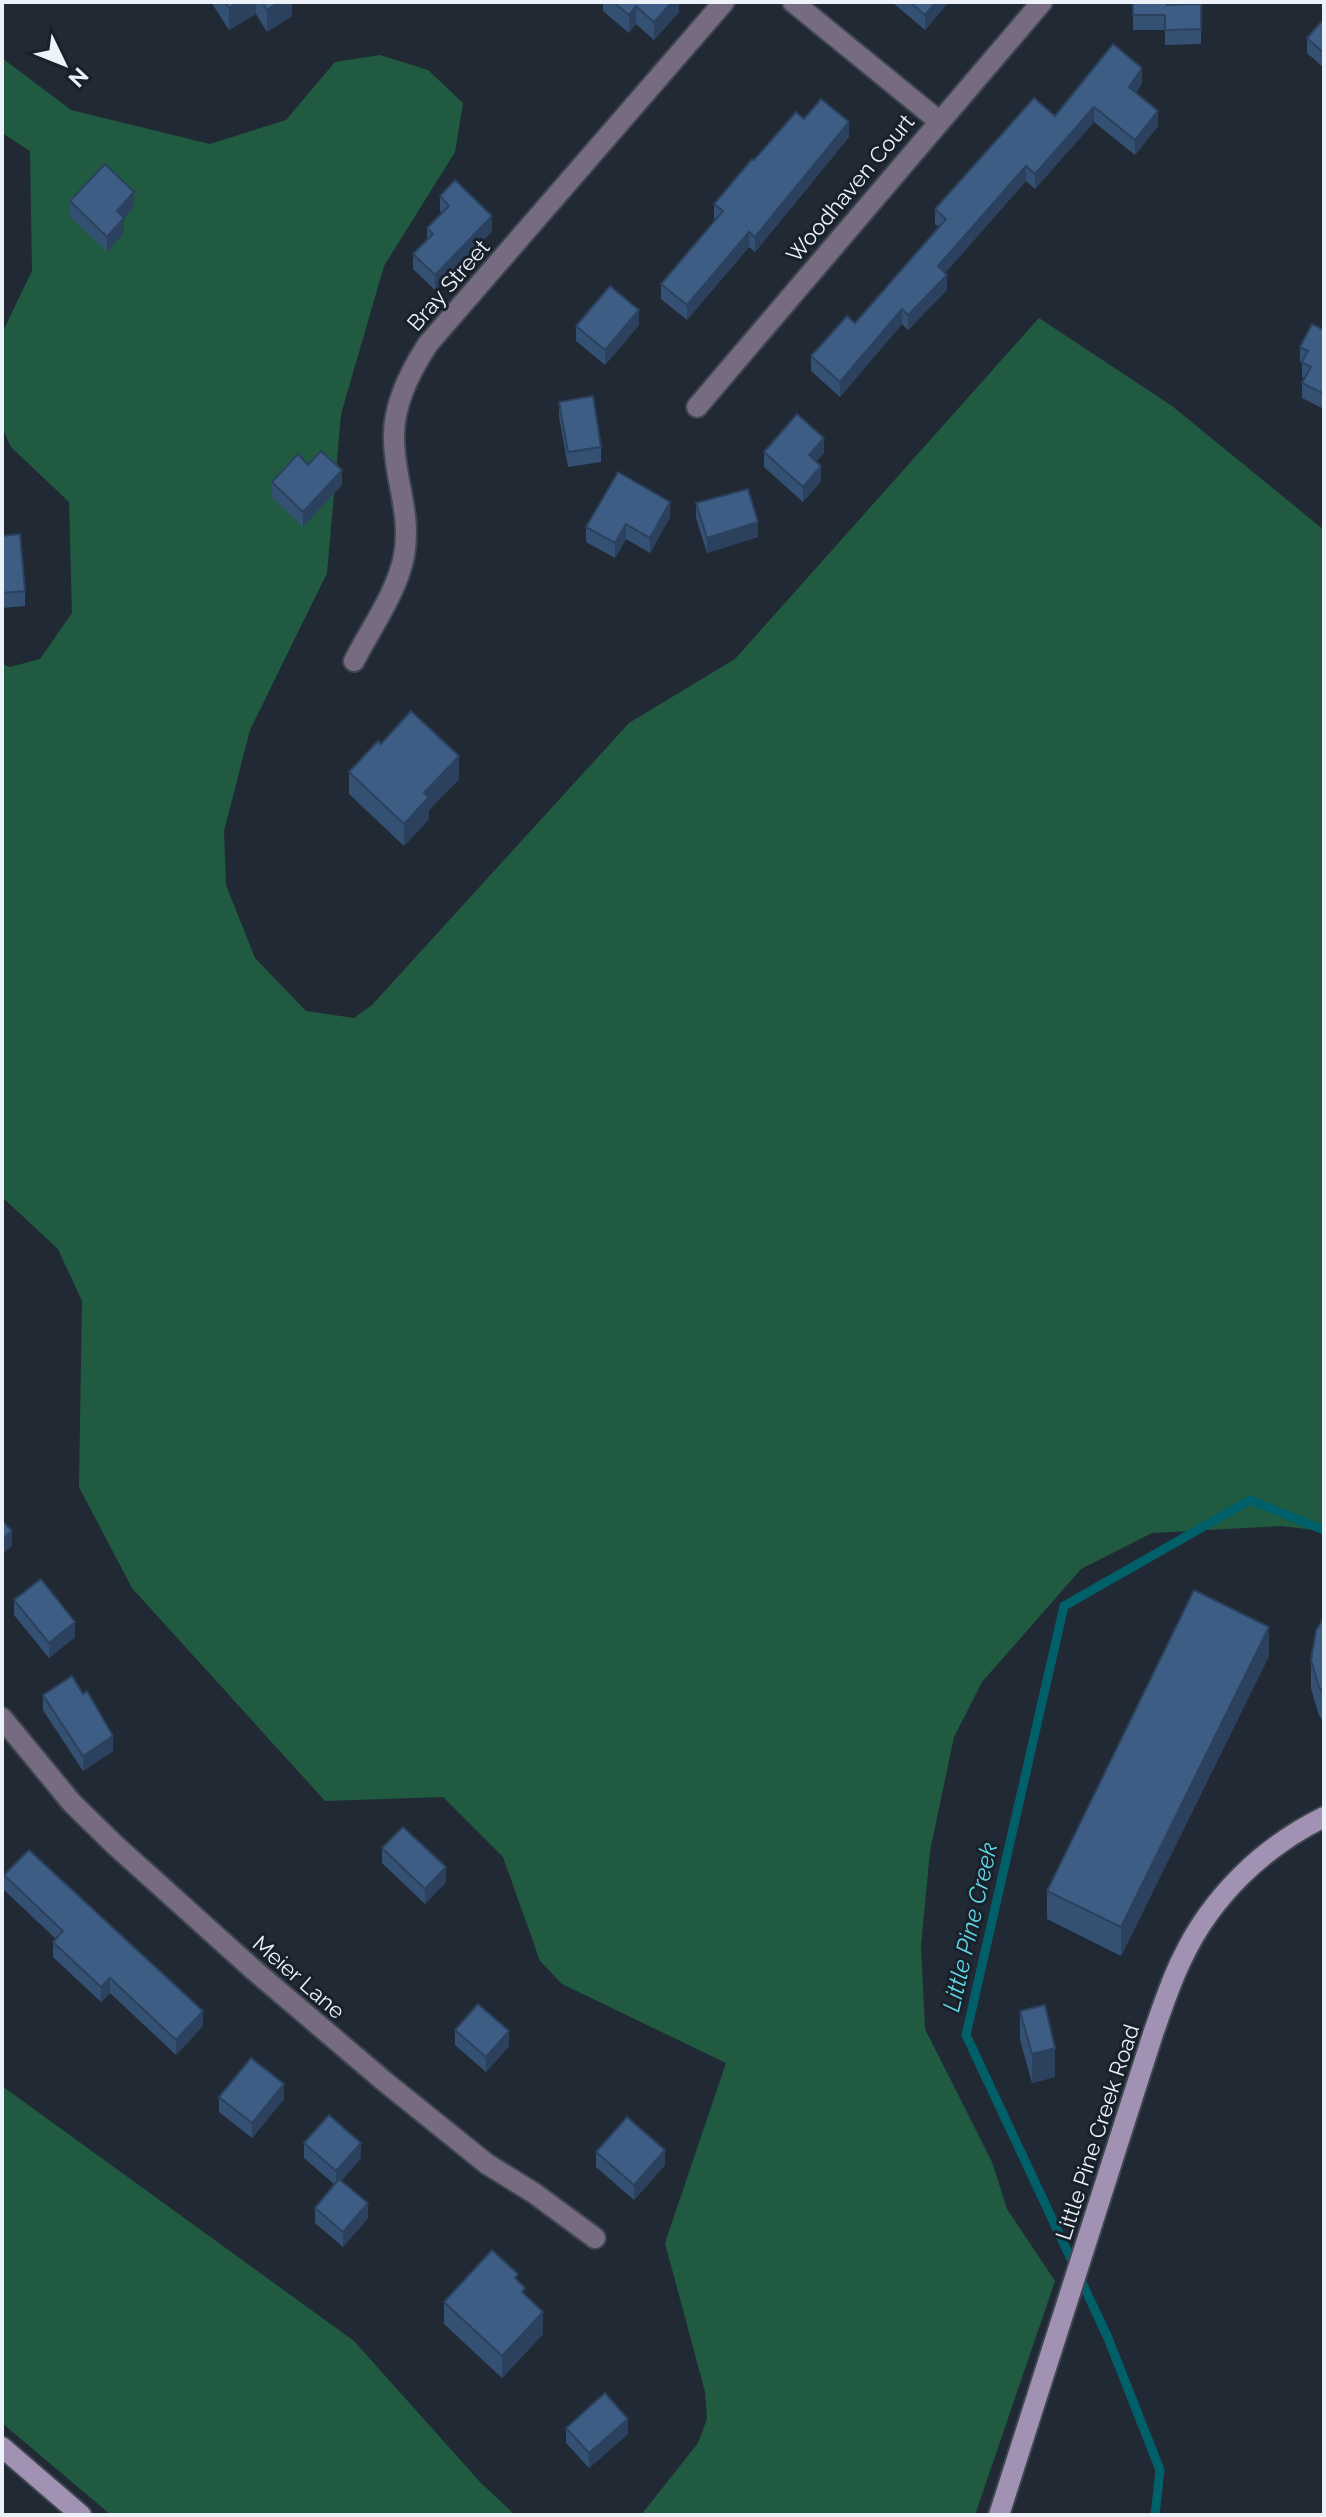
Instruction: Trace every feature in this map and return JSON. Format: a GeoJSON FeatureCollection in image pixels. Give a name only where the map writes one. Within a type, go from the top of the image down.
{"type":"FeatureCollection","features":[{"type":"Feature","properties":{"kind":"street","name":"Bray Street"},"geometry":{"type":"LineString","coordinates":[[354,661],[393,588],[404,559],[406,505],[397,469],[394,433],[402,395],[414,365],[428,344],[724,2]]}},
{"type":"Feature","properties":{"kind":"street"},"geometry":{"type":"LineString","coordinates":[[793,2],[939,121]]}},
{"type":"Feature","properties":{"kind":"street","name":"Woodhaven Court"},"geometry":{"type":"LineString","coordinates":[[697,407],[1042,2]]}},
{"type":"Feature","properties":{"kind":"street","name":"Meier Lane"},"geometry":{"type":"LineString","coordinates":[[2,1718],[72,1803],[255,1971],[487,2164],[534,2193],[595,2238]]}},
{"type":"Feature","properties":{"kind":"street","name":"Little Pine Creek Road"},"geometry":{"type":"LineString","coordinates":[[999,2515],[1153,2034],[1183,1957],[1217,1904],[1243,1874],[1292,1834],[1324,1817]]}},
{"type":"Feature","properties":{"kind":"street"},"geometry":{"type":"LineString","coordinates":[[2,2447],[81,2515]]}},
{"type":"Feature","properties":{"kind":"green space"},"geometry":{"type":"Polygon","coordinates":[[[380,55],[428,70],[463,103],[455,152],[384,266],[341,414],[327,573],[250,730],[224,831],[226,885],[255,958],[306,1011],[354,1018],[372,1005],[629,723],[735,659],[1039,318],[1172,406],[1324,530],[1324,1531],[1281,1526],[1152,1533],[1081,1569],[982,1682],[954,1737],[930,1851],[921,1946],[925,2029],[992,2162],[1007,2209],[1055,2281],[975,2515],[641,2515],[698,2443],[707,2419],[705,2392],[665,2243],[726,2063],[562,1984],[540,1961],[503,1857],[443,1797],[325,1801],[132,1588],[79,1487],[82,1301],[58,1249],[2,1197],[2,664],[10,667],[40,659],[72,613],[69,502],[11,447],[2,427],[2,333],[32,271],[30,151],[2,133],[2,58],[71,110],[210,144],[286,120],[335,62],[380,55]]]}},
{"type":"Feature","properties":{"kind":"green space"},"geometry":{"type":"Polygon","coordinates":[[[2,2086],[354,2341],[480,2482],[515,2515],[111,2515],[2,2423],[2,2086]]]}},
{"type":"Feature","properties":{"kind":"building"},"geometry":{"type":"Polygon","coordinates":[[[225,2],[239,2],[229,8],[225,2]]]}},
{"type":"Feature","properties":{"kind":"building"},"geometry":{"type":"Polygon","coordinates":[[[262,2],[279,2],[267,10],[262,2]]]}},
{"type":"Feature","properties":{"kind":"building"},"geometry":{"type":"Polygon","coordinates":[[[613,2],[672,2],[654,22],[636,6],[629,15],[613,2]]]}},
{"type":"Feature","properties":{"kind":"building"},"geometry":{"type":"Polygon","coordinates":[[[910,2],[936,2],[925,15],[910,2]]]}},
{"type":"Feature","properties":{"kind":"building"},"geometry":{"type":"Polygon","coordinates":[[[1133,2],[1201,4],[1201,29],[1165,30],[1165,15],[1133,15],[1133,2]]]}},
{"type":"Feature","properties":{"kind":"building"},"geometry":{"type":"Polygon","coordinates":[[[1324,19],[1324,53],[1307,38],[1324,19]]]}},
{"type":"Feature","properties":{"kind":"building"},"geometry":{"type":"Polygon","coordinates":[[[1113,44],[1142,68],[1129,87],[1158,111],[1135,140],[1094,107],[1035,174],[1026,166],[938,266],[947,275],[908,315],[902,309],[840,382],[811,356],[847,316],[855,323],[946,219],[935,209],[1034,98],[1055,116],[1113,44]]]}},
{"type":"Feature","properties":{"kind":"building"},"geometry":{"type":"Polygon","coordinates":[[[821,99],[849,122],[755,237],[749,232],[687,305],[661,284],[723,211],[714,204],[752,159],[796,112],[804,119],[821,99]]]}},
{"type":"Feature","properties":{"kind":"building"},"geometry":{"type":"Polygon","coordinates":[[[105,164],[134,192],[117,211],[124,218],[107,237],[70,201],[105,164]]]}},
{"type":"Feature","properties":{"kind":"building"},"geometry":{"type":"Polygon","coordinates":[[[455,180],[492,216],[435,275],[413,254],[433,234],[427,228],[449,206],[440,196],[455,180]]]}},
{"type":"Feature","properties":{"kind":"building"},"geometry":{"type":"Polygon","coordinates":[[[610,286],[639,310],[605,350],[576,326],[610,286]]]}},
{"type":"Feature","properties":{"kind":"building"},"geometry":{"type":"Polygon","coordinates":[[[1312,324],[1324,330],[1324,394],[1302,383],[1311,367],[1302,362],[1308,351],[1300,347],[1312,324]]]}},
{"type":"Feature","properties":{"kind":"building"},"geometry":{"type":"Polygon","coordinates":[[[593,396],[601,447],[568,452],[559,402],[593,396]]]}},
{"type":"Feature","properties":{"kind":"building"},"geometry":{"type":"Polygon","coordinates":[[[797,414],[824,438],[809,455],[821,466],[803,487],[764,452],[797,414]]]}},
{"type":"Feature","properties":{"kind":"building"},"geometry":{"type":"Polygon","coordinates":[[[321,451],[342,470],[303,512],[272,482],[298,454],[308,465],[321,451]]]}},
{"type":"Feature","properties":{"kind":"building"},"geometry":{"type":"Polygon","coordinates":[[[618,472],[670,502],[650,538],[626,524],[615,543],[586,527],[618,472]]]}},
{"type":"Feature","properties":{"kind":"building"},"geometry":{"type":"Polygon","coordinates":[[[748,489],[758,522],[707,538],[696,503],[748,489]]]}},
{"type":"Feature","properties":{"kind":"building"},"geometry":{"type":"Polygon","coordinates":[[[20,534],[25,591],[2,593],[2,536],[20,534]]]}},
{"type":"Feature","properties":{"kind":"building"},"geometry":{"type":"Polygon","coordinates":[[[411,711],[459,756],[424,793],[429,797],[404,824],[349,772],[378,741],[381,744],[411,711]]]}},
{"type":"Feature","properties":{"kind":"building"},"geometry":{"type":"Polygon","coordinates":[[[2,1520],[12,1531],[2,1539],[2,1520]]]}},
{"type":"Feature","properties":{"kind":"building"},"geometry":{"type":"Polygon","coordinates":[[[41,1579],[75,1622],[49,1643],[14,1600],[41,1579]]]}},
{"type":"Feature","properties":{"kind":"building"},"geometry":{"type":"Polygon","coordinates":[[[1194,1590],[1269,1627],[1121,1927],[1047,1891],[1194,1590]]]}},
{"type":"Feature","properties":{"kind":"building"},"geometry":{"type":"Polygon","coordinates":[[[1324,1617],[1324,1694],[1311,1660],[1316,1631],[1324,1617]]]}},
{"type":"Feature","properties":{"kind":"building"},"geometry":{"type":"Polygon","coordinates":[[[72,1676],[83,1694],[87,1691],[113,1736],[83,1756],[43,1695],[72,1676]]]}},
{"type":"Feature","properties":{"kind":"building"},"geometry":{"type":"Polygon","coordinates":[[[403,1827],[446,1867],[425,1889],[382,1848],[403,1827]]]}},
{"type":"Feature","properties":{"kind":"building"},"geometry":{"type":"Polygon","coordinates":[[[29,1850],[203,2011],[176,2040],[110,1978],[101,1987],[53,1942],[63,1931],[4,1875],[29,1850]]]}},
{"type":"Feature","properties":{"kind":"building"},"geometry":{"type":"Polygon","coordinates":[[[478,2004],[509,2031],[486,2057],[455,2030],[478,2004]]]}},
{"type":"Feature","properties":{"kind":"building"},"geometry":{"type":"Polygon","coordinates":[[[1045,2005],[1055,2048],[1032,2054],[1020,2011],[1045,2005]]]}},
{"type":"Feature","properties":{"kind":"building"},"geometry":{"type":"Polygon","coordinates":[[[251,2058],[284,2084],[252,2123],[219,2097],[251,2058]]]}},
{"type":"Feature","properties":{"kind":"building"},"geometry":{"type":"Polygon","coordinates":[[[329,2115],[361,2143],[336,2171],[304,2143],[329,2115]]]}},
{"type":"Feature","properties":{"kind":"building"},"geometry":{"type":"Polygon","coordinates":[[[627,2117],[665,2150],[634,2185],[596,2152],[627,2117]]]}},
{"type":"Feature","properties":{"kind":"building"},"geometry":{"type":"Polygon","coordinates":[[[339,2179],[368,2203],[343,2232],[315,2208],[339,2179]]]}},
{"type":"Feature","properties":{"kind":"building"},"geometry":{"type":"Polygon","coordinates":[[[492,2250],[518,2274],[515,2278],[525,2288],[522,2292],[543,2312],[502,2356],[444,2302],[492,2250]]]}},
{"type":"Feature","properties":{"kind":"building"},"geometry":{"type":"Polygon","coordinates":[[[605,2393],[628,2419],[589,2453],[566,2428],[605,2393]]]}},
{"type":"Feature","properties":{"kind":"waterway","name":"Little Pine Creek"},"geometry":{"type":"LineString","coordinates":[[1155,2515],[1160,2470],[1108,2338],[966,2035],[1064,1606],[1250,1500],[1324,1530]]}}]}
